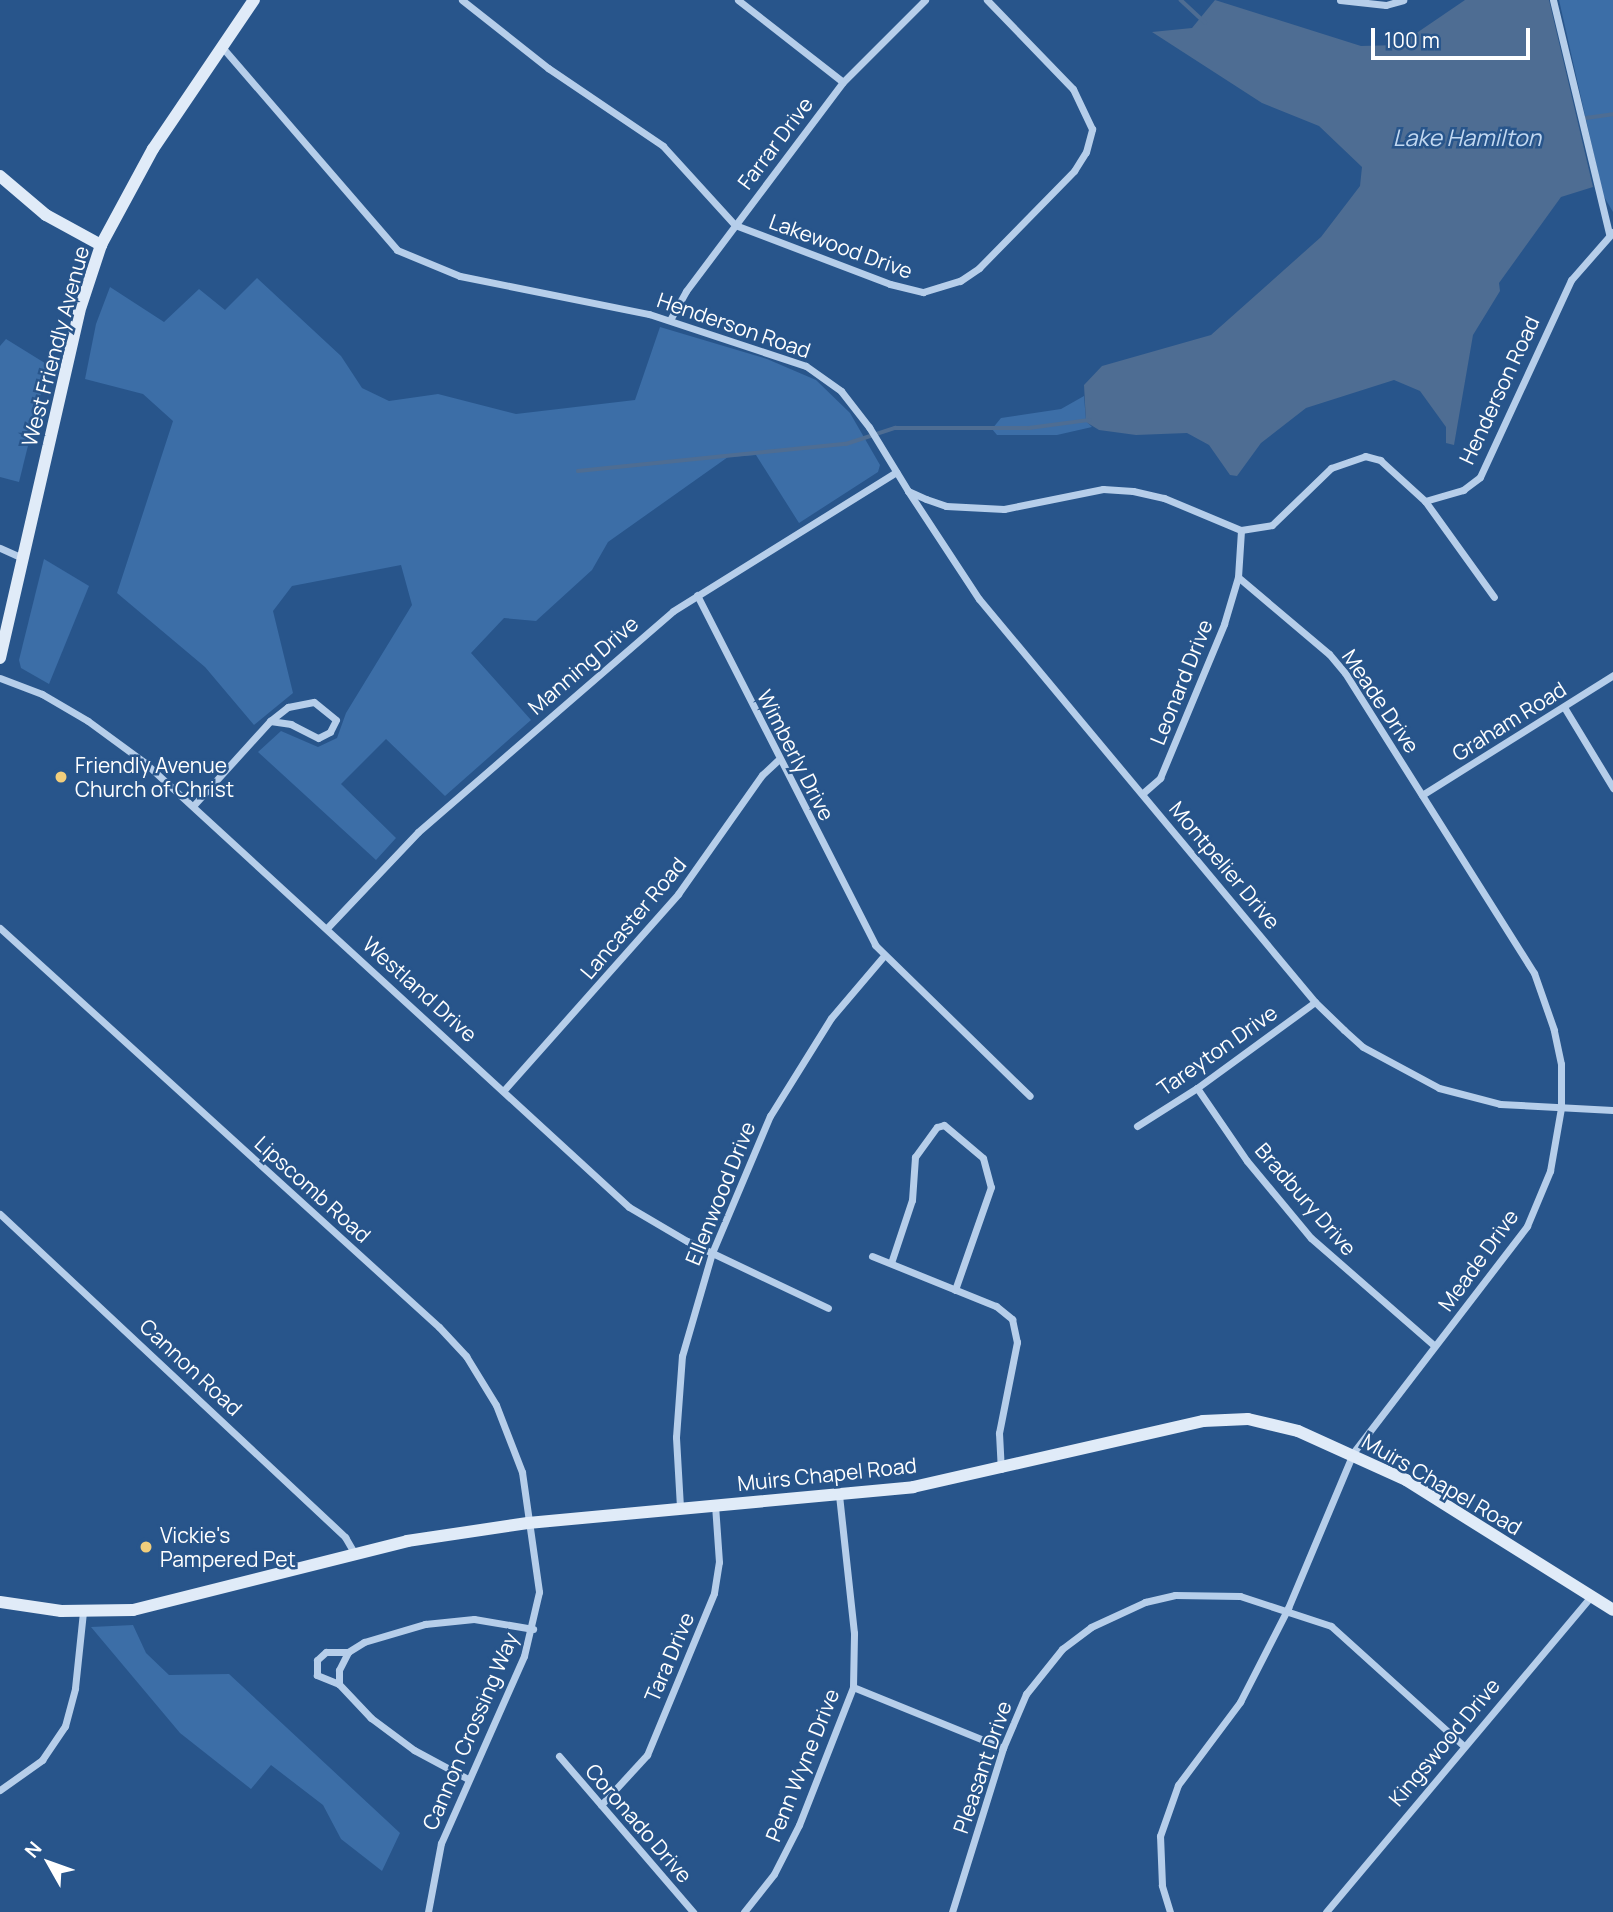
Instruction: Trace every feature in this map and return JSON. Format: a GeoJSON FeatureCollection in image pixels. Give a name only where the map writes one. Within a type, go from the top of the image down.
{"type":"FeatureCollection","features":[{"type":"Feature","properties":{"kind":"main road","name":"West Friendly Avenue"},"geometry":{"type":"LineString","coordinates":[[0,657],[79,312],[101,245],[136,176],[254,0]]}},
{"type":"Feature","properties":{"kind":"main road"},"geometry":{"type":"LineString","coordinates":[[0,176],[55,221],[101,245]]}},
{"type":"Feature","properties":{"kind":"main road","name":"Muirs Chapel Road"},"geometry":{"type":"LineString","coordinates":[[0,1602],[83,1612],[134,1610],[353,1551],[528,1523],[913,1487],[1223,1419],[1270,1423],[1353,1453],[1406,1480],[1613,1610]]}},
{"type":"Feature","properties":{"kind":"street","name":"Lakewood Drive"},"geometry":{"type":"LineString","coordinates":[[462,0],[531,56],[670,152],[735,225],[913,291],[943,287],[979,268],[1074,171],[1086,152],[1092,129],[1073,89],[987,0]]}},
{"type":"Feature","properties":{"kind":"street"},"geometry":{"type":"LineString","coordinates":[[738,0],[843,82]]}},
{"type":"Feature","properties":{"kind":"street","name":"Farrar Drive"},"geometry":{"type":"LineString","coordinates":[[670,320],[686,290],[843,82],[925,0]]}},
{"type":"Feature","properties":{"kind":"street"},"geometry":{"type":"LineString","coordinates":[[1340,0],[1386,5],[1403,0]]}},
{"type":"Feature","properties":{"kind":"street"},"geometry":{"type":"LineString","coordinates":[[1553,0],[1611,233]]}},
{"type":"Feature","properties":{"kind":"street","name":"Henderson Road"},"geometry":{"type":"LineString","coordinates":[[222,47],[379,235],[397,250],[431,268],[460,276],[670,320],[775,354],[823,377],[855,407],[908,491]]}},
{"type":"Feature","properties":{"kind":"street","name":"Henderson Road"},"geometry":{"type":"LineString","coordinates":[[1425,501],[1463,490],[1480,477],[1572,280],[1611,233]]}},
{"type":"Feature","properties":{"kind":"street"},"geometry":{"type":"LineString","coordinates":[[908,491],[946,506],[1004,509],[1103,489],[1133,491],[1164,498],[1241,530],[1272,525],[1331,468],[1365,456],[1380,460],[1425,501],[1494,597]]}},
{"type":"Feature","properties":{"kind":"street","name":"Manning Drive"},"geometry":{"type":"LineString","coordinates":[[327,928],[418,832],[663,620],[697,595],[897,472]]}},
{"type":"Feature","properties":{"kind":"street","name":"Montpelier Drive"},"geometry":{"type":"LineString","coordinates":[[908,491],[979,599],[1315,1002],[1363,1047],[1439,1088],[1500,1104],[1613,1110]]}},
{"type":"Feature","properties":{"kind":"street"},"geometry":{"type":"LineString","coordinates":[[1238,577],[1241,530]]}},
{"type":"Feature","properties":{"kind":"street"},"geometry":{"type":"LineString","coordinates":[[0,548],[22,558]]}},
{"type":"Feature","properties":{"kind":"street","name":"Leonard Drive"},"geometry":{"type":"LineString","coordinates":[[1143,793],[1160,778],[1224,624],[1238,577]]}},
{"type":"Feature","properties":{"kind":"street","name":"Meade Drive"},"geometry":{"type":"LineString","coordinates":[[1170,1912],[1162,1885],[1160,1836],[1168,1807],[1178,1785],[1230,1719],[1288,1608],[1353,1453],[1527,1226],[1550,1171],[1560,1108],[1560,1064],[1554,1030],[1534,973],[1422,794],[1329,654],[1238,577]]}},
{"type":"Feature","properties":{"kind":"street","name":"Wimberly Drive"},"geometry":{"type":"LineString","coordinates":[[697,595],[778,761],[883,957]]}},
{"type":"Feature","properties":{"kind":"street","name":"Graham Road"},"geometry":{"type":"LineString","coordinates":[[1422,794],[1613,675]]}},
{"type":"Feature","properties":{"kind":"street","name":"Westland Drive"},"geometry":{"type":"LineString","coordinates":[[0,678],[42,694],[88,721],[193,806],[505,1089],[629,1207],[712,1253],[828,1308]]}},
{"type":"Feature","properties":{"kind":"street"},"geometry":{"type":"LineString","coordinates":[[193,806],[270,721],[288,707],[307,702],[322,706],[336,720],[330,732],[318,738],[291,724],[270,721]]}},
{"type":"Feature","properties":{"kind":"street"},"geometry":{"type":"LineString","coordinates":[[1564,707],[1613,788]]}},
{"type":"Feature","properties":{"kind":"street","name":"Lancaster Road"},"geometry":{"type":"LineString","coordinates":[[505,1089],[678,894],[762,775],[778,761]]}},
{"type":"Feature","properties":{"kind":"street","name":"Lipscomb Road"},"geometry":{"type":"LineString","coordinates":[[0,928],[466,1356],[496,1405],[515,1451],[528,1523]]}},
{"type":"Feature","properties":{"kind":"street"},"geometry":{"type":"LineString","coordinates":[[883,957],[1030,1096]]}},
{"type":"Feature","properties":{"kind":"street","name":"Ellenwood Drive"},"geometry":{"type":"LineString","coordinates":[[680,1507],[676,1437],[682,1356],[712,1253],[770,1116],[831,1018],[883,957]]}},
{"type":"Feature","properties":{"kind":"street","name":"Tareyton Drive"},"geometry":{"type":"LineString","coordinates":[[1137,1126],[1197,1088],[1315,1002]]}},
{"type":"Feature","properties":{"kind":"street","name":"Bradbury Drive"},"geometry":{"type":"LineString","coordinates":[[1197,1088],[1247,1161],[1311,1238],[1435,1346]]}},
{"type":"Feature","properties":{"kind":"street"},"geometry":{"type":"LineString","coordinates":[[891,1264],[912,1200],[915,1157],[937,1127],[944,1125],[983,1158],[991,1187],[955,1290]]}},
{"type":"Feature","properties":{"kind":"street","name":"Cannon Road"},"geometry":{"type":"LineString","coordinates":[[0,1214],[305,1500],[353,1551]]}},
{"type":"Feature","properties":{"kind":"street"},"geometry":{"type":"LineString","coordinates":[[872,1256],[996,1307],[1012,1319],[1017,1342],[999,1433],[1001,1469]]}},
{"type":"Feature","properties":{"kind":"street","name":"Penn Wyne Drive"},"geometry":{"type":"LineString","coordinates":[[744,1912],[774,1874],[799,1825],[853,1687],[855,1633],[839,1493]]}},
{"type":"Feature","properties":{"kind":"street","name":"Tara Drive"},"geometry":{"type":"LineString","coordinates":[[601,1805],[647,1755],[714,1593],[719,1562],[715,1504]]}},
{"type":"Feature","properties":{"kind":"street","name":"Cannon Crossing Way"},"geometry":{"type":"LineString","coordinates":[[428,1912],[441,1843],[533,1629],[539,1592],[528,1523]]}},
{"type":"Feature","properties":{"kind":"street","name":"Pleasant Drive"},"geometry":{"type":"LineString","coordinates":[[952,1912],[1003,1748],[1026,1694],[1044,1670],[1091,1627],[1118,1612],[1175,1595],[1240,1596],[1288,1608],[1331,1626],[1464,1746]]}},
{"type":"Feature","properties":{"kind":"street","name":"Kingswood Drive"},"geometry":{"type":"LineString","coordinates":[[1325,1912],[1591,1596]]}},
{"type":"Feature","properties":{"kind":"street"},"geometry":{"type":"LineString","coordinates":[[0,1790],[42,1760],[65,1726],[75,1688],[83,1612]]}},
{"type":"Feature","properties":{"kind":"street"},"geometry":{"type":"LineString","coordinates":[[468,1779],[414,1750],[371,1718],[339,1684],[317,1675],[317,1660],[326,1652],[348,1652],[425,1624],[474,1619],[533,1629]]}},
{"type":"Feature","properties":{"kind":"street"},"geometry":{"type":"LineString","coordinates":[[339,1684],[348,1652]]}},
{"type":"Feature","properties":{"kind":"street"},"geometry":{"type":"LineString","coordinates":[[853,1687],[1003,1748]]}},
{"type":"Feature","properties":{"kind":"street","name":"Coronado Drive"},"geometry":{"type":"LineString","coordinates":[[559,1756],[693,1912]]}},
{"type":"Feature","properties":{"kind":"shaded area"},"geometry":{"type":"Polygon","coordinates":[[[1559,0],[1613,0],[1613,212],[1603,195],[1559,0]]]}},
{"type":"Feature","properties":{"kind":"shaded area"},"geometry":{"type":"Polygon","coordinates":[[[257,278],[341,356],[362,388],[389,401],[438,394],[516,414],[635,400],[660,327],[767,359],[816,380],[850,413],[880,465],[878,472],[799,523],[756,455],[728,457],[608,542],[592,570],[536,621],[504,618],[471,653],[531,720],[445,796],[386,739],[341,784],[396,838],[376,860],[258,752],[281,731],[318,747],[337,738],[346,713],[412,605],[401,565],[292,586],[273,611],[293,693],[254,725],[205,667],[117,593],[173,421],[143,394],[85,379],[96,324],[110,287],[164,322],[199,289],[225,310],[257,278]]]}},
{"type":"Feature","properties":{"kind":"shaded area"},"geometry":{"type":"Polygon","coordinates":[[[6,339],[48,365],[19,482],[0,477],[0,346],[6,339]]]}},
{"type":"Feature","properties":{"kind":"shaded area"},"geometry":{"type":"Polygon","coordinates":[[[1084,396],[1086,421],[1092,427],[1057,435],[997,435],[992,429],[1001,418],[1061,409],[1084,396]]]}},
{"type":"Feature","properties":{"kind":"shaded area"},"geometry":{"type":"Polygon","coordinates":[[[44,559],[89,586],[49,684],[21,668],[19,660],[44,559]]]}},
{"type":"Feature","properties":{"kind":"shaded area"},"geometry":{"type":"Polygon","coordinates":[[[133,1625],[146,1653],[169,1675],[229,1674],[400,1833],[382,1871],[341,1839],[323,1805],[271,1765],[251,1789],[180,1733],[91,1627],[133,1625]]]}},
{"type":"Feature","properties":{"kind":"water","name":"Lake Hamilton"},"geometry":{"type":"Polygon","coordinates":[[[1215,0],[1361,46],[1399,45],[1465,0],[1549,0],[1593,187],[1561,197],[1499,283],[1500,291],[1473,335],[1454,445],[1446,443],[1446,427],[1420,391],[1394,380],[1306,408],[1261,443],[1237,476],[1230,475],[1209,445],[1187,433],[1136,435],[1099,430],[1086,422],[1084,385],[1102,366],[1211,335],[1321,237],[1360,186],[1362,167],[1319,126],[1262,103],[1152,32],[1192,28],[1215,0]]]}},
{"type":"Feature","properties":{"kind":"waterway"},"geometry":{"type":"LineString","coordinates":[[1181,0],[1205,22]]}},
{"type":"Feature","properties":{"kind":"waterway"},"geometry":{"type":"LineString","coordinates":[[1586,118],[1613,114]]}},
{"type":"Feature","properties":{"kind":"waterway"},"geometry":{"type":"LineString","coordinates":[[578,471],[846,444],[895,428],[1029,428],[1089,420]]}},
{"type":"Feature","properties":{"kind":"place","name":"Friendly Avenue Church of Christ"},"geometry":{"type":"Point","coordinates":[61,777]}},
{"type":"Feature","properties":{"kind":"place","name":"Vickie's Pampered Pet"},"geometry":{"type":"Point","coordinates":[146,1547]}}]}
